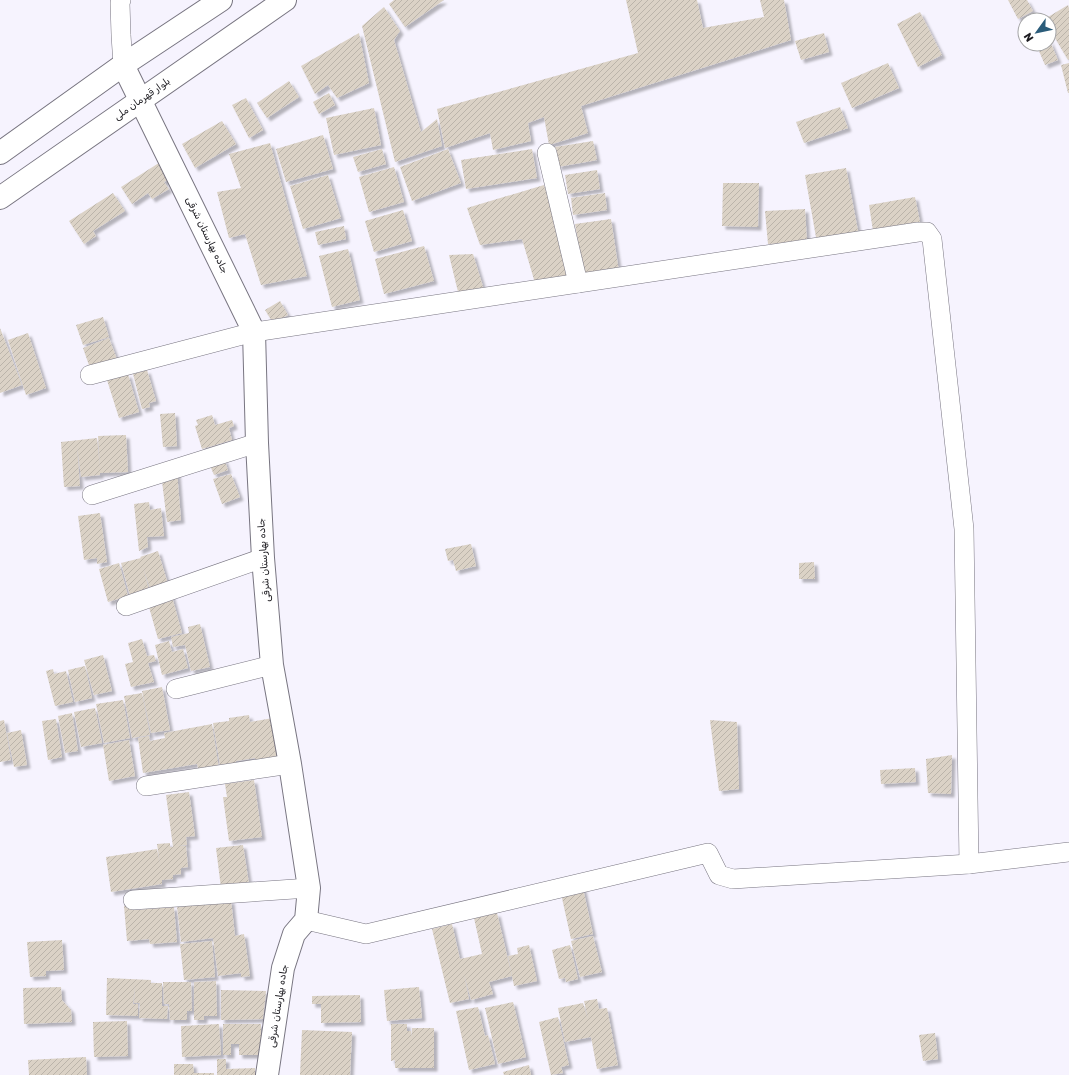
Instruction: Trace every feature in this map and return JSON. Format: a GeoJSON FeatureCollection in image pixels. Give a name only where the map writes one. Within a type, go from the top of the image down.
{"type":"FeatureCollection","features":[{"type":"Feature","properties":{"kind":"main road"},"geometry":{"type":"LineString","coordinates":[[0,153],[123,65],[221,0]]}},
{"type":"Feature","properties":{"kind":"main road","name":"بلوار قهرمان ملی"},"geometry":{"type":"LineString","coordinates":[[0,198],[285,0]]}},
{"type":"Feature","properties":{"kind":"main road","name":"جاده بهارستان شرقی"},"geometry":{"type":"LineString","coordinates":[[123,65],[254,332],[257,443],[263,558],[272,665],[290,764],[309,888],[306,920],[294,934],[283,968],[267,1075]]}},
{"type":"Feature","properties":{"kind":"street"},"geometry":{"type":"LineString","coordinates":[[121,0],[120,35],[123,65]]}},
{"type":"Feature","properties":{"kind":"street"},"geometry":{"type":"LineString","coordinates":[[547,153],[578,283]]}},
{"type":"Feature","properties":{"kind":"street"},"geometry":{"type":"LineString","coordinates":[[90,375],[254,332],[918,232],[927,232],[932,239],[964,529],[969,864]]}},
{"type":"Feature","properties":{"kind":"street"},"geometry":{"type":"LineString","coordinates":[[92,495],[257,443]]}},
{"type":"Feature","properties":{"kind":"street"},"geometry":{"type":"LineString","coordinates":[[126,606],[263,558]]}},
{"type":"Feature","properties":{"kind":"street"},"geometry":{"type":"LineString","coordinates":[[176,689],[272,665]]}},
{"type":"Feature","properties":{"kind":"street"},"geometry":{"type":"LineString","coordinates":[[146,786],[290,764]]}},
{"type":"Feature","properties":{"kind":"street"},"geometry":{"type":"LineString","coordinates":[[306,920],[366,934],[708,853],[719,875],[733,879],[969,864],[1069,852]]}},
{"type":"Feature","properties":{"kind":"street"},"geometry":{"type":"LineString","coordinates":[[133,900],[309,888]]}},
{"type":"Feature","properties":{"kind":"building"},"geometry":{"type":"Polygon","coordinates":[[[394,0],[444,0],[405,27],[389,4],[394,0]]]}},
{"type":"Feature","properties":{"kind":"building"},"geometry":{"type":"Polygon","coordinates":[[[626,0],[697,0],[703,28],[764,17],[760,0],[784,0],[791,40],[581,106],[588,133],[549,145],[544,117],[528,123],[531,141],[493,150],[490,133],[445,148],[437,109],[638,53],[626,0]]]}},
{"type":"Feature","properties":{"kind":"building"},"geometry":{"type":"Polygon","coordinates":[[[1008,0],[1027,0],[1033,11],[1017,12],[1017,17],[1008,0]]]}},
{"type":"Feature","properties":{"kind":"building"},"geometry":{"type":"Polygon","coordinates":[[[1068,5],[1068,60],[1057,41],[1056,12],[1068,5]]]}},
{"type":"Feature","properties":{"kind":"building"},"geometry":{"type":"Polygon","coordinates":[[[384,7],[400,31],[394,40],[421,132],[437,119],[442,146],[395,162],[362,26],[384,7]]]}},
{"type":"Feature","properties":{"kind":"building"},"geometry":{"type":"Polygon","coordinates":[[[920,12],[942,55],[918,67],[897,24],[920,12]]]}},
{"type":"Feature","properties":{"kind":"building"},"geometry":{"type":"Polygon","coordinates":[[[359,33],[369,83],[337,98],[328,85],[315,94],[301,66],[359,33]]]}},
{"type":"Feature","properties":{"kind":"building"},"geometry":{"type":"Polygon","coordinates":[[[824,33],[829,52],[801,60],[795,41],[824,33]]]}},
{"type":"Feature","properties":{"kind":"building"},"geometry":{"type":"Polygon","coordinates":[[[1039,52],[1055,52],[1058,60],[1045,65],[1039,52]]]}},
{"type":"Feature","properties":{"kind":"building"},"geometry":{"type":"Polygon","coordinates":[[[888,63],[899,88],[852,108],[841,83],[888,63]]]}},
{"type":"Feature","properties":{"kind":"building"},"geometry":{"type":"Polygon","coordinates":[[[1069,63],[1069,93],[1068,93],[1061,65],[1069,63]]]}},
{"type":"Feature","properties":{"kind":"building"},"geometry":{"type":"Polygon","coordinates":[[[289,81],[299,97],[267,118],[257,103],[289,81]]]}},
{"type":"Feature","properties":{"kind":"building"},"geometry":{"type":"Polygon","coordinates":[[[329,93],[335,105],[319,114],[313,102],[329,93]]]}},
{"type":"Feature","properties":{"kind":"building"},"geometry":{"type":"Polygon","coordinates":[[[246,98],[263,130],[249,138],[232,105],[246,98]]]}},
{"type":"Feature","properties":{"kind":"building"},"geometry":{"type":"Polygon","coordinates":[[[840,107],[848,128],[804,143],[796,122],[840,107]]]}},
{"type":"Feature","properties":{"kind":"building"},"geometry":{"type":"Polygon","coordinates":[[[374,108],[381,145],[334,155],[326,118],[374,108]]]}},
{"type":"Feature","properties":{"kind":"building"},"geometry":{"type":"Polygon","coordinates":[[[222,121],[236,144],[195,168],[182,144],[222,121]]]}},
{"type":"Feature","properties":{"kind":"building"},"geometry":{"type":"Polygon","coordinates":[[[323,135],[333,169],[286,182],[276,149],[323,135]]]}},
{"type":"Feature","properties":{"kind":"building"},"geometry":{"type":"Polygon","coordinates":[[[593,141],[597,160],[558,167],[555,147],[593,141]]]}},
{"type":"Feature","properties":{"kind":"building"},"geometry":{"type":"Polygon","coordinates":[[[270,143],[307,276],[261,285],[245,234],[229,238],[217,192],[241,188],[229,154],[270,143]]]}},
{"type":"Feature","properties":{"kind":"building"},"geometry":{"type":"Polygon","coordinates":[[[382,149],[386,164],[358,172],[353,157],[382,149]]]}},
{"type":"Feature","properties":{"kind":"building"},"geometry":{"type":"Polygon","coordinates":[[[448,149],[461,183],[412,201],[400,167],[448,149]]]}},
{"type":"Feature","properties":{"kind":"building"},"geometry":{"type":"Polygon","coordinates":[[[532,149],[537,178],[466,189],[461,160],[532,149]]]}},
{"type":"Feature","properties":{"kind":"building"},"geometry":{"type":"Polygon","coordinates":[[[162,161],[172,177],[164,182],[169,189],[152,199],[148,193],[132,204],[121,187],[162,161]]]}},
{"type":"Feature","properties":{"kind":"building"},"geometry":{"type":"Polygon","coordinates":[[[394,167],[404,202],[369,212],[359,177],[394,167]]]}},
{"type":"Feature","properties":{"kind":"building"},"geometry":{"type":"Polygon","coordinates":[[[846,168],[859,236],[817,243],[805,175],[846,168]]]}},
{"type":"Feature","properties":{"kind":"building"},"geometry":{"type":"Polygon","coordinates":[[[597,170],[600,189],[568,194],[565,175],[597,170]]]}},
{"type":"Feature","properties":{"kind":"building"},"geometry":{"type":"Polygon","coordinates":[[[328,175],[341,218],[303,229],[290,186],[328,175]]]}},
{"type":"Feature","properties":{"kind":"building"},"geometry":{"type":"Polygon","coordinates":[[[723,183],[759,183],[758,227],[722,226],[723,183]]]}},
{"type":"Feature","properties":{"kind":"building"},"geometry":{"type":"Polygon","coordinates":[[[544,185],[573,275],[535,283],[522,239],[480,245],[467,208],[544,185]]]}},
{"type":"Feature","properties":{"kind":"building"},"geometry":{"type":"Polygon","coordinates":[[[113,193],[125,211],[93,231],[96,236],[84,244],[69,221],[113,193]]]}},
{"type":"Feature","properties":{"kind":"building"},"geometry":{"type":"Polygon","coordinates":[[[605,193],[607,210],[573,215],[571,198],[605,193]]]}},
{"type":"Feature","properties":{"kind":"building"},"geometry":{"type":"Polygon","coordinates":[[[915,197],[920,222],[873,231],[869,205],[915,197]]]}},
{"type":"Feature","properties":{"kind":"building"},"geometry":{"type":"Polygon","coordinates":[[[805,209],[807,242],[768,244],[765,211],[805,209]]]}},
{"type":"Feature","properties":{"kind":"building"},"geometry":{"type":"Polygon","coordinates":[[[403,210],[412,241],[374,252],[365,221],[403,210]]]}},
{"type":"Feature","properties":{"kind":"building"},"geometry":{"type":"Polygon","coordinates":[[[611,219],[619,272],[584,278],[575,224],[611,219]]]}},
{"type":"Feature","properties":{"kind":"building"},"geometry":{"type":"Polygon","coordinates":[[[344,226],[346,239],[318,245],[315,232],[344,226]]]}},
{"type":"Feature","properties":{"kind":"building"},"geometry":{"type":"Polygon","coordinates":[[[424,246],[434,281],[384,294],[375,259],[424,246]]]}},
{"type":"Feature","properties":{"kind":"building"},"geometry":{"type":"Polygon","coordinates":[[[348,249],[360,300],[332,307],[319,256],[348,249]]]}},
{"type":"Feature","properties":{"kind":"building"},"geometry":{"type":"Polygon","coordinates":[[[473,254],[484,290],[459,296],[449,255],[473,254]]]}},
{"type":"Feature","properties":{"kind":"building"},"geometry":{"type":"Polygon","coordinates":[[[280,301],[288,315],[273,323],[265,310],[280,301]]]}},
{"type":"Feature","properties":{"kind":"building"},"geometry":{"type":"Polygon","coordinates":[[[103,317],[109,337],[83,345],[76,325],[103,317]]]}},
{"type":"Feature","properties":{"kind":"building"},"geometry":{"type":"Polygon","coordinates":[[[0,328],[22,385],[0,393],[0,328]]]}},
{"type":"Feature","properties":{"kind":"building"},"geometry":{"type":"Polygon","coordinates":[[[28,333],[46,388],[26,395],[8,340],[28,333]]]}},
{"type":"Feature","properties":{"kind":"building"},"geometry":{"type":"Polygon","coordinates":[[[109,338],[118,362],[91,371],[83,348],[109,338]]]}},
{"type":"Feature","properties":{"kind":"building"},"geometry":{"type":"Polygon","coordinates":[[[147,370],[156,401],[149,403],[150,407],[142,409],[133,374],[147,370]]]}},
{"type":"Feature","properties":{"kind":"building"},"geometry":{"type":"Polygon","coordinates":[[[128,374],[139,412],[119,418],[107,380],[128,374]]]}},
{"type":"Feature","properties":{"kind":"building"},"geometry":{"type":"Polygon","coordinates":[[[175,413],[177,446],[163,447],[160,414],[175,413]]]}},
{"type":"Feature","properties":{"kind":"building"},"geometry":{"type":"Polygon","coordinates":[[[212,415],[215,425],[232,420],[234,426],[229,428],[232,440],[202,449],[195,426],[198,425],[196,420],[212,415]]]}},
{"type":"Feature","properties":{"kind":"building"},"geometry":{"type":"Polygon","coordinates":[[[126,435],[128,472],[100,473],[100,475],[81,477],[77,446],[80,486],[64,487],[61,442],[97,438],[100,468],[98,436],[126,435]]]}},
{"type":"Feature","properties":{"kind":"building"},"geometry":{"type":"Polygon","coordinates":[[[224,459],[228,470],[214,475],[209,463],[224,459]]]}},
{"type":"Feature","properties":{"kind":"building"},"geometry":{"type":"Polygon","coordinates":[[[177,472],[181,520],[167,522],[161,473],[177,472]]]}},
{"type":"Feature","properties":{"kind":"building"},"geometry":{"type":"Polygon","coordinates":[[[231,474],[240,497],[222,504],[213,479],[231,474]]]}},
{"type":"Feature","properties":{"kind":"building"},"geometry":{"type":"Polygon","coordinates":[[[149,502],[150,510],[161,508],[164,536],[147,537],[148,547],[139,551],[134,504],[149,502]]]}},
{"type":"Feature","properties":{"kind":"building"},"geometry":{"type":"Polygon","coordinates":[[[100,513],[107,562],[97,564],[97,558],[84,560],[78,516],[100,513]]]}},
{"type":"Feature","properties":{"kind":"building"},"geometry":{"type":"Polygon","coordinates":[[[471,544],[476,566],[456,571],[453,560],[448,561],[445,549],[471,544]]]}},
{"type":"Feature","properties":{"kind":"building"},"geometry":{"type":"Polygon","coordinates":[[[158,551],[168,584],[150,589],[143,567],[149,590],[130,596],[121,563],[141,558],[140,557],[158,551]]]}},
{"type":"Feature","properties":{"kind":"building"},"geometry":{"type":"Polygon","coordinates":[[[814,562],[815,579],[799,579],[799,563],[814,562]]]}},
{"type":"Feature","properties":{"kind":"building"},"geometry":{"type":"Polygon","coordinates":[[[119,563],[128,596],[108,602],[99,569],[119,563]]]}},
{"type":"Feature","properties":{"kind":"building"},"geometry":{"type":"Polygon","coordinates":[[[171,593],[182,633],[158,639],[147,600],[171,593]]]}},
{"type":"Feature","properties":{"kind":"building"},"geometry":{"type":"Polygon","coordinates":[[[200,624],[210,667],[191,671],[185,645],[173,647],[171,637],[189,633],[188,627],[200,624]]]}},
{"type":"Feature","properties":{"kind":"building"},"geometry":{"type":"Polygon","coordinates":[[[142,639],[147,656],[154,655],[156,661],[148,663],[154,682],[131,687],[125,664],[133,662],[128,643],[142,639]]]}},
{"type":"Feature","properties":{"kind":"building"},"geometry":{"type":"Polygon","coordinates":[[[169,641],[172,652],[183,649],[188,668],[162,675],[155,645],[169,641]]]}},
{"type":"Feature","properties":{"kind":"building"},"geometry":{"type":"Polygon","coordinates":[[[103,655],[112,691],[94,695],[84,660],[103,655]]]}},
{"type":"Feature","properties":{"kind":"building"},"geometry":{"type":"Polygon","coordinates":[[[85,666],[92,698],[75,702],[68,670],[85,666]]]}},
{"type":"Feature","properties":{"kind":"building"},"geometry":{"type":"Polygon","coordinates":[[[53,669],[54,674],[66,671],[73,702],[55,706],[46,671],[53,669]]]}},
{"type":"Feature","properties":{"kind":"building"},"geometry":{"type":"Polygon","coordinates":[[[162,687],[170,730],[151,733],[142,691],[162,687]]]}},
{"type":"Feature","properties":{"kind":"building"},"geometry":{"type":"Polygon","coordinates":[[[142,693],[150,735],[132,738],[124,696],[142,693]]]}},
{"type":"Feature","properties":{"kind":"building"},"geometry":{"type":"Polygon","coordinates":[[[123,700],[130,738],[104,743],[96,704],[123,700]]]}},
{"type":"Feature","properties":{"kind":"building"},"geometry":{"type":"Polygon","coordinates":[[[95,708],[102,743],[81,747],[74,712],[95,708]]]}},
{"type":"Feature","properties":{"kind":"building"},"geometry":{"type":"Polygon","coordinates":[[[72,713],[78,751],[65,753],[58,716],[72,713]]]}},
{"type":"Feature","properties":{"kind":"building"},"geometry":{"type":"Polygon","coordinates":[[[249,715],[250,722],[273,718],[280,760],[257,764],[255,758],[220,765],[213,723],[229,721],[229,718],[249,715]]]}},
{"type":"Feature","properties":{"kind":"building"},"geometry":{"type":"Polygon","coordinates":[[[56,719],[62,757],[48,760],[42,721],[56,719]]]}},
{"type":"Feature","properties":{"kind":"building"},"geometry":{"type":"Polygon","coordinates":[[[4,720],[11,760],[0,762],[0,721],[4,720]]]}},
{"type":"Feature","properties":{"kind":"building"},"geometry":{"type":"Polygon","coordinates":[[[710,720],[737,722],[739,789],[719,791],[710,720]]]}},
{"type":"Feature","properties":{"kind":"building"},"geometry":{"type":"Polygon","coordinates":[[[212,724],[219,769],[199,772],[197,764],[143,773],[138,738],[149,736],[150,741],[165,738],[164,733],[212,724]]]}},
{"type":"Feature","properties":{"kind":"building"},"geometry":{"type":"Polygon","coordinates":[[[21,730],[27,765],[14,767],[7,733],[21,730]]]}},
{"type":"Feature","properties":{"kind":"building"},"geometry":{"type":"Polygon","coordinates":[[[129,740],[135,776],[109,781],[103,745],[129,740]]]}},
{"type":"Feature","properties":{"kind":"building"},"geometry":{"type":"Polygon","coordinates":[[[952,755],[951,794],[928,793],[926,759],[952,755]]]}},
{"type":"Feature","properties":{"kind":"building"},"geometry":{"type":"Polygon","coordinates":[[[915,768],[916,782],[881,784],[880,770],[915,768]]]}},
{"type":"Feature","properties":{"kind":"building"},"geometry":{"type":"Polygon","coordinates":[[[254,780],[262,837],[229,841],[223,797],[227,797],[225,784],[254,780]]]}},
{"type":"Feature","properties":{"kind":"building"},"geometry":{"type":"Polygon","coordinates":[[[189,792],[195,836],[186,837],[187,845],[177,846],[186,846],[188,867],[181,868],[181,874],[173,875],[173,879],[162,880],[162,884],[111,892],[106,857],[157,849],[160,864],[157,844],[170,843],[170,847],[173,847],[166,795],[189,792]]]}},
{"type":"Feature","properties":{"kind":"building"},"geometry":{"type":"Polygon","coordinates":[[[243,845],[249,884],[221,888],[216,848],[243,845]]]}},
{"type":"Feature","properties":{"kind":"building"},"geometry":{"type":"Polygon","coordinates":[[[582,884],[593,934],[571,939],[560,889],[582,884]]]}},
{"type":"Feature","properties":{"kind":"building"},"geometry":{"type":"Polygon","coordinates":[[[231,900],[235,936],[244,934],[250,976],[241,977],[241,973],[218,976],[213,938],[181,942],[177,907],[231,900]]]}},
{"type":"Feature","properties":{"kind":"building"},"geometry":{"type":"Polygon","coordinates":[[[134,905],[135,910],[174,907],[177,942],[150,944],[149,939],[127,941],[124,906],[134,905]]]}},
{"type":"Feature","properties":{"kind":"building"},"geometry":{"type":"Polygon","coordinates":[[[497,913],[512,976],[489,982],[493,994],[471,1000],[464,974],[469,999],[450,1003],[432,929],[452,924],[460,959],[482,954],[474,918],[497,913]]]}},
{"type":"Feature","properties":{"kind":"building"},"geometry":{"type":"Polygon","coordinates":[[[593,936],[602,972],[580,977],[571,941],[593,936]]]}},
{"type":"Feature","properties":{"kind":"building"},"geometry":{"type":"Polygon","coordinates":[[[62,940],[64,970],[46,971],[46,976],[30,977],[27,942],[62,940]]]}},
{"type":"Feature","properties":{"kind":"building"},"geometry":{"type":"Polygon","coordinates":[[[212,941],[215,977],[184,980],[180,944],[212,941]]]}},
{"type":"Feature","properties":{"kind":"building"},"geometry":{"type":"Polygon","coordinates":[[[529,945],[537,981],[514,986],[508,956],[518,954],[517,948],[529,945]]]}},
{"type":"Feature","properties":{"kind":"building"},"geometry":{"type":"Polygon","coordinates":[[[570,945],[578,979],[566,982],[565,978],[559,979],[552,950],[570,945]]]}},
{"type":"Feature","properties":{"kind":"building"},"geometry":{"type":"Polygon","coordinates":[[[107,978],[151,980],[151,983],[162,983],[162,1006],[168,1006],[167,1019],[139,1018],[140,1003],[134,1003],[135,985],[133,1004],[138,1004],[138,1016],[106,1015],[107,978]]]}},
{"type":"Feature","properties":{"kind":"building"},"geometry":{"type":"Polygon","coordinates":[[[216,981],[217,1016],[204,1016],[204,1020],[194,1020],[194,982],[216,981]]]}},
{"type":"Feature","properties":{"kind":"building"},"geometry":{"type":"Polygon","coordinates":[[[163,982],[191,982],[192,1011],[187,1011],[187,1020],[170,1020],[169,1004],[164,1004],[163,982]]]}},
{"type":"Feature","properties":{"kind":"building"},"geometry":{"type":"Polygon","coordinates":[[[61,987],[62,1000],[71,1010],[72,1022],[24,1024],[23,988],[61,987]]]}},
{"type":"Feature","properties":{"kind":"building"},"geometry":{"type":"Polygon","coordinates":[[[419,987],[422,1018],[387,1021],[384,990],[419,987]]]}},
{"type":"Feature","properties":{"kind":"building"},"geometry":{"type":"Polygon","coordinates":[[[221,990],[266,991],[263,1019],[221,1020],[221,990]]]}},
{"type":"Feature","properties":{"kind":"building"},"geometry":{"type":"Polygon","coordinates":[[[360,995],[361,1022],[321,1023],[321,1004],[312,1004],[312,996],[360,995]]]}},
{"type":"Feature","properties":{"kind":"building"},"geometry":{"type":"Polygon","coordinates":[[[597,999],[599,1009],[607,1008],[618,1065],[597,1069],[591,1037],[565,1042],[558,1008],[583,1003],[588,1019],[584,1001],[597,999]]]}},
{"type":"Feature","properties":{"kind":"building"},"geometry":{"type":"Polygon","coordinates":[[[513,1002],[526,1057],[498,1064],[485,1008],[513,1002]]]}},
{"type":"Feature","properties":{"kind":"building"},"geometry":{"type":"Polygon","coordinates":[[[478,1007],[485,1036],[488,1035],[495,1064],[469,1070],[456,1011],[478,1007]]]}},
{"type":"Feature","properties":{"kind":"building"},"geometry":{"type":"Polygon","coordinates":[[[558,1017],[569,1065],[561,1067],[563,1073],[551,1075],[539,1022],[558,1017]]]}},
{"type":"Feature","properties":{"kind":"building"},"geometry":{"type":"Polygon","coordinates":[[[127,1021],[128,1056],[94,1057],[93,1022],[127,1021]]]}},
{"type":"Feature","properties":{"kind":"building"},"geometry":{"type":"Polygon","coordinates":[[[219,1024],[221,1055],[182,1057],[181,1026],[219,1024]]]}},
{"type":"Feature","properties":{"kind":"building"},"geometry":{"type":"Polygon","coordinates":[[[223,1024],[261,1024],[261,1055],[239,1055],[239,1044],[231,1044],[231,1055],[223,1055],[223,1024]]]}},
{"type":"Feature","properties":{"kind":"building"},"geometry":{"type":"Polygon","coordinates":[[[391,1024],[407,1024],[407,1031],[411,1031],[411,1038],[412,1028],[434,1028],[434,1068],[395,1068],[395,1060],[391,1061],[391,1024]]]}},
{"type":"Feature","properties":{"kind":"building"},"geometry":{"type":"Polygon","coordinates":[[[302,1030],[352,1032],[350,1075],[300,1075],[302,1030]]]}},
{"type":"Feature","properties":{"kind":"building"},"geometry":{"type":"Polygon","coordinates":[[[935,1033],[938,1059],[923,1061],[919,1035],[935,1033]]]}},
{"type":"Feature","properties":{"kind":"building"},"geometry":{"type":"Polygon","coordinates":[[[86,1057],[87,1075],[29,1075],[28,1060],[86,1057]]]}},
{"type":"Feature","properties":{"kind":"building"},"geometry":{"type":"Polygon","coordinates":[[[217,1059],[226,1059],[226,1069],[255,1068],[255,1075],[217,1075],[217,1059]]]}},
{"type":"Feature","properties":{"kind":"building"},"geometry":{"type":"Polygon","coordinates":[[[174,1064],[193,1064],[194,1073],[214,1073],[214,1075],[174,1075],[174,1064]]]}},
{"type":"Feature","properties":{"kind":"building"},"geometry":{"type":"Polygon","coordinates":[[[529,1065],[531,1075],[504,1075],[503,1072],[529,1065]]]}}]}
